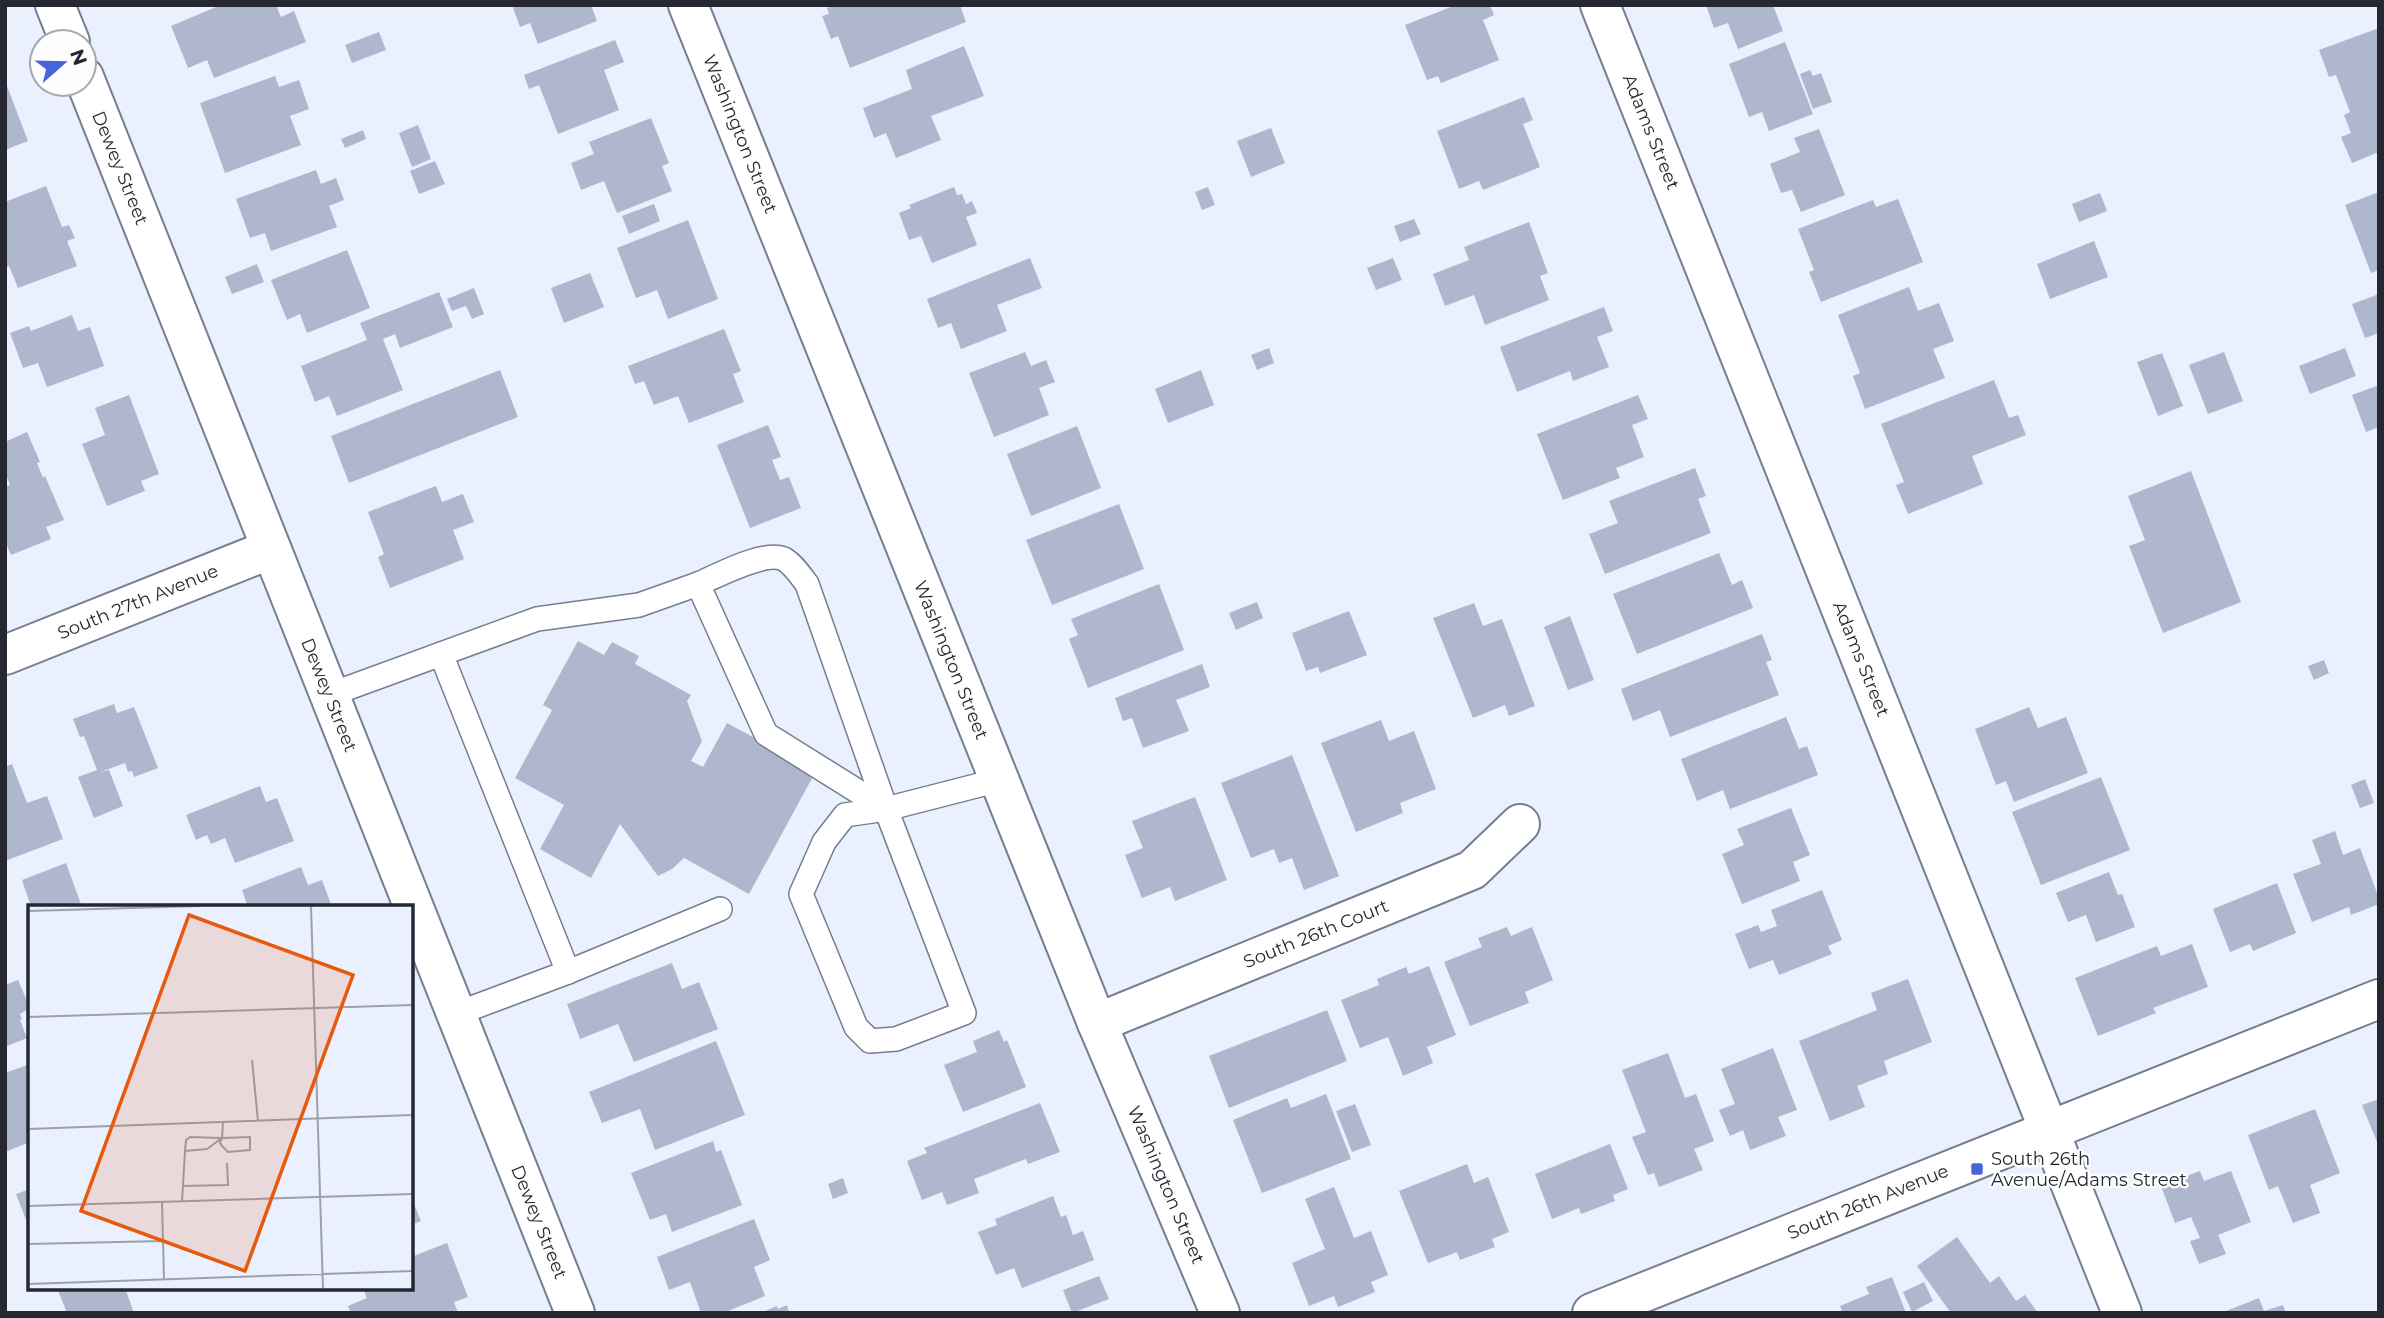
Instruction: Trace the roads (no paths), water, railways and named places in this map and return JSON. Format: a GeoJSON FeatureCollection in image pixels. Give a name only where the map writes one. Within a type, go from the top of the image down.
{"type":"FeatureCollection","features":[{"type":"Feature","properties":{"kind":"street"},"geometry":{"type":"LineString","coordinates":[[55,5],[64,28]]}},
{"type":"Feature","properties":{"kind":"street","name":"Washington Street"},"geometry":{"type":"LineString","coordinates":[[688,5],[1097,1023],[1220,1313]]}},
{"type":"Feature","properties":{"kind":"street","name":"Adams Street"},"geometry":{"type":"LineString","coordinates":[[1600,5],[2122,1313]]}},
{"type":"Feature","properties":{"kind":"street","name":"Dewey Street"},"geometry":{"type":"LineString","coordinates":[[92,98],[413,905]]}},
{"type":"Feature","properties":{"kind":"street","name":"South 27th Avenue"},"geometry":{"type":"LineString","coordinates":[[5,656],[271,549]]}},
{"type":"Feature","properties":{"kind":"street","name":"South 26th Court"},"geometry":{"type":"LineString","coordinates":[[1097,1023],[1472,870],[1520,824]]}},
{"type":"Feature","properties":{"kind":"street","name":"Dewey Street"},"geometry":{"type":"LineString","coordinates":[[413,906],[575,1313]]}},
{"type":"Feature","properties":{"kind":"street","name":"South 26th Avenue"},"geometry":{"type":"LineString","coordinates":[[1592,1313],[2379,999]]}},
{"type":"Feature","properties":{"kind":"lane"},"geometry":{"type":"LineString","coordinates":[[329,695],[537,619],[639,605],[762,558],[781,558],[794,566],[807,584],[886,810],[964,1013],[896,1039],[870,1041],[856,1027],[801,894],[824,842],[845,815],[886,810],[999,780]]}},
{"type":"Feature","properties":{"kind":"lane"},"geometry":{"type":"LineString","coordinates":[[698,584],[766,734],[886,810]]}},
{"type":"Feature","properties":{"kind":"lane"},"geometry":{"type":"LineString","coordinates":[[440,654],[568,972]]}},
{"type":"Feature","properties":{"kind":"lane"},"geometry":{"type":"LineString","coordinates":[[456,1014],[568,972],[720,909]]}},
{"type":"Feature","properties":{"kind":"place","name":"South 26th Avenue/Adams Street"},"geometry":{"type":"Point","coordinates":[1977,1169]}}]}
